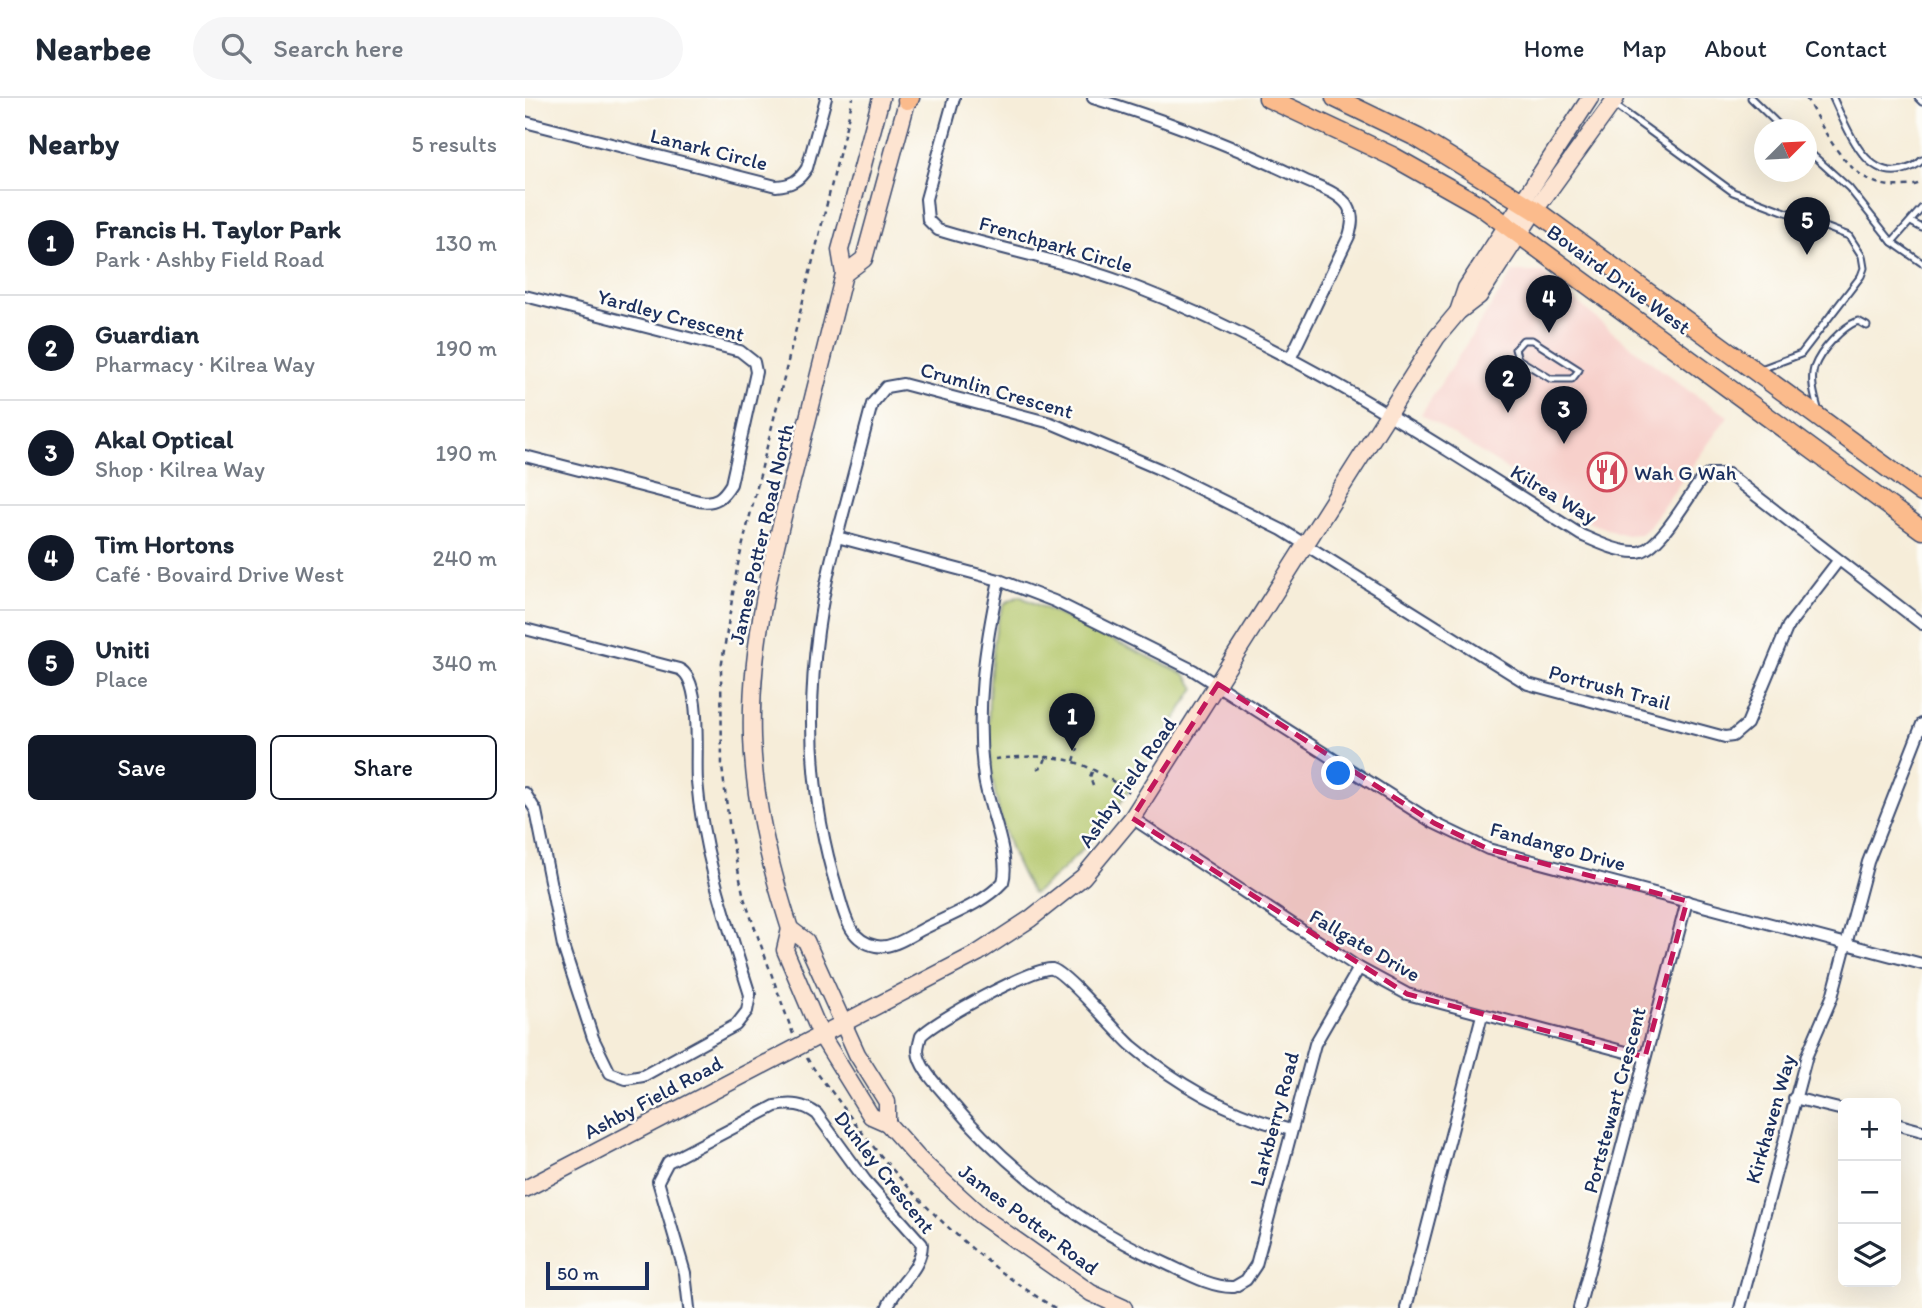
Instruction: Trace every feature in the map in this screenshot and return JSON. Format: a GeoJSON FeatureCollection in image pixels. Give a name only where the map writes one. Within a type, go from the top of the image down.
{"type":"FeatureCollection","features":[{"type":"Feature","properties":{"kind":"main road"},"geometry":{"type":"LineString","coordinates":[[881,98],[840,250],[844,274],[864,259],[908,99]]}},
{"type":"Feature","properties":{"kind":"main road","name":"Bovaird Drive West"},"geometry":{"type":"LineString","coordinates":[[1268,98],[1392,156],[1455,190],[1922,530]]}},
{"type":"Feature","properties":{"kind":"main road","name":"Bovaird Drive West"},"geometry":{"type":"LineString","coordinates":[[1335,98],[1418,138],[1528,206],[1833,431],[1922,493]]}},
{"type":"Feature","properties":{"kind":"main road"},"geometry":{"type":"LineString","coordinates":[[1528,206],[1591,98]]}},
{"type":"Feature","properties":{"kind":"main road"},"geometry":{"type":"LineString","coordinates":[[1528,206],[1614,101]]}},
{"type":"Feature","properties":{"kind":"main road","name":"Ashby Field Road"},"geometry":{"type":"LineString","coordinates":[[525,1189],[947,971],[1030,919],[1083,877],[1132,818],[1307,546],[1437,337],[1458,312],[1466,288],[1513,230],[1528,206]]}},
{"type":"Feature","properties":{"kind":"main road","name":"James Potter Road North"},"geometry":{"type":"LineString","coordinates":[[790,929],[774,878],[755,785],[752,735],[755,654],[782,518],[844,274]]}},
{"type":"Feature","properties":{"kind":"main road","name":"James Potter Road"},"geometry":{"type":"LineString","coordinates":[[887,1123],[887,1102],[842,1024],[806,942],[790,929],[785,950],[821,1035],[871,1116],[887,1123],[920,1160],[980,1215],[1091,1293],[1125,1308]]}},
{"type":"Feature","properties":{"kind":"street","name":"Lanark Circle"},"geometry":{"type":"LineString","coordinates":[[525,122],[776,186],[785,186],[801,178],[807,168],[826,98]]}},
{"type":"Feature","properties":{"kind":"street","name":"Frenchpark Circle"},"geometry":{"type":"LineString","coordinates":[[954,98],[926,199],[925,209],[931,226],[1120,281],[1290,359],[1389,413]]}},
{"type":"Feature","properties":{"kind":"street"},"geometry":{"type":"LineString","coordinates":[[1093,98],[1188,128],[1333,194],[1349,207],[1352,225],[1349,236],[1290,359]]}},
{"type":"Feature","properties":{"kind":"street","name":"Yardley Crescent"},"geometry":{"type":"LineString","coordinates":[[525,296],[740,351],[754,362],[757,372],[731,484],[725,495],[718,500],[699,501],[525,456]]}},
{"type":"Feature","properties":{"kind":"street","name":"Crumlin Crescent"},"geometry":{"type":"LineString","coordinates":[[837,537],[872,404],[882,390],[897,383],[993,406],[1086,436],[1172,475],[1307,546]]}},
{"type":"Feature","properties":{"kind":"street","name":"Kilrea Way"},"geometry":{"type":"LineString","coordinates":[[1389,413],[1581,535],[1612,547],[1639,552],[1652,546],[1701,480],[1717,472],[1728,474],[1922,624]]}},
{"type":"Feature","properties":{"kind":"street"},"geometry":{"type":"LineString","coordinates":[[999,580],[984,657],[981,740],[987,799],[1005,863],[1003,882],[984,897],[896,943],[873,945],[857,937],[843,911],[825,844],[811,749],[813,662],[821,608],[837,537],[999,580],[1054,601],[1219,684]]}},
{"type":"Feature","properties":{"kind":"street","name":"Portrush Trail"},"geometry":{"type":"LineString","coordinates":[[1307,546],[1528,684],[1725,737],[1733,736],[1748,724],[1789,626],[1838,561]]}},
{"type":"Feature","properties":{"kind":"street"},"geometry":{"type":"LineString","coordinates":[[525,629],[679,669],[689,675],[694,688],[695,753],[701,818],[718,898],[750,995],[747,1011],[736,1025],[643,1076],[626,1079],[610,1073],[603,1065],[593,1038],[563,946],[536,811],[525,793]]}},
{"type":"Feature","properties":{"kind":"street","name":"Fandango Drive"},"geometry":{"type":"LineString","coordinates":[[1219,684],[1434,824],[1488,849],[1922,964]]}},
{"type":"Feature","properties":{"kind":"street"},"geometry":{"type":"LineString","coordinates":[[1846,943],[1868,862],[1922,724]]}},
{"type":"Feature","properties":{"kind":"street","name":"Fallgate Drive"},"geometry":{"type":"LineString","coordinates":[[1132,818],[1360,968],[1407,994],[1645,1057]]}},
{"type":"Feature","properties":{"kind":"street","name":"Portstewart Crescent"},"geometry":{"type":"LineString","coordinates":[[1579,1308],[1687,901]]}},
{"type":"Feature","properties":{"kind":"street","name":"Kirkhaven Way"},"geometry":{"type":"LineString","coordinates":[[1740,1308],[1794,1098],[1807,1055],[1826,1018],[1846,943]]}},
{"type":"Feature","properties":{"kind":"street","name":"Larkberry Road"},"geometry":{"type":"LineString","coordinates":[[1291,1130],[1219,1104],[1169,1074],[1121,1036],[1063,974],[1053,969],[1031,973],[937,1023],[921,1036],[920,1059],[938,1087],[985,1139],[1050,1197],[1098,1229],[1165,1264],[1227,1287],[1240,1284],[1256,1265],[1320,1031],[1360,968]]}},
{"type":"Feature","properties":{"kind":"street"},"geometry":{"type":"LineString","coordinates":[[1406,1308],[1482,1015]]}},
{"type":"Feature","properties":{"kind":"street"},"geometry":{"type":"LineString","coordinates":[[1794,1098],[1838,1109]]}},
{"type":"Feature","properties":{"kind":"street","name":"Dunley Crescent"},"geometry":{"type":"LineString","coordinates":[[689,1308],[685,1273],[658,1181],[660,1171],[668,1162],[775,1107],[786,1104],[807,1107],[817,1114],[865,1180],[922,1244],[918,1266],[893,1294],[887,1308]]}},
{"type":"Feature","properties":{"kind":"street"},"geometry":{"type":"LineString","coordinates":[[1901,1125],[1922,1131]]}},
{"type":"Feature","properties":{"kind":"lane"},"geometry":{"type":"LineString","coordinates":[[1751,98],[1773,119]]}},
{"type":"Feature","properties":{"kind":"lane"},"geometry":{"type":"LineString","coordinates":[[1833,98],[1864,156],[1879,169],[1899,171],[1922,160]]}},
{"type":"Feature","properties":{"kind":"lane"},"geometry":{"type":"LineString","coordinates":[[1918,98],[1922,102]]}},
{"type":"Feature","properties":{"kind":"lane"},"geometry":{"type":"LineString","coordinates":[[1614,101],[1733,192],[1849,236],[1862,256],[1864,268],[1861,276],[1801,354],[1754,371]]}},
{"type":"Feature","properties":{"kind":"lane"},"geometry":{"type":"LineString","coordinates":[[1817,159],[1849,188],[1892,242],[1922,263]]}},
{"type":"Feature","properties":{"kind":"lane"},"geometry":{"type":"LineString","coordinates":[[1892,242],[1922,208]]}},
{"type":"Feature","properties":{"kind":"lane"},"geometry":{"type":"LineString","coordinates":[[1911,222],[1922,228]]}},
{"type":"Feature","properties":{"kind":"lane"},"geometry":{"type":"LineString","coordinates":[[1833,431],[1820,414],[1814,392],[1814,369],[1844,328],[1859,321],[1867,326]]}},
{"type":"Feature","properties":{"kind":"lane"},"geometry":{"type":"LineString","coordinates":[[1523,340],[1532,340],[1579,370],[1571,379],[1551,379],[1518,359],[1515,349],[1523,340]]}},
{"type":"Feature","properties":{"kind":"path"},"geometry":{"type":"LineString","coordinates":[[1074,761],[1078,748]]}},
{"type":"Feature","properties":{"kind":"path"},"geometry":{"type":"LineString","coordinates":[[1037,769],[1043,766],[1047,755]]}},
{"type":"Feature","properties":{"kind":"path"},"geometry":{"type":"LineString","coordinates":[[992,759],[1047,755],[1074,761],[1093,769],[1132,794]]}},
{"type":"Feature","properties":{"kind":"path"},"geometry":{"type":"LineString","coordinates":[[1093,769],[1090,774],[1093,786]]}},
{"type":"Feature","properties":{"kind":"path"},"geometry":{"type":"LineString","coordinates":[[810,1063],[816,1067],[877,1155],[922,1204],[976,1253],[1055,1308]]}},
{"type":"Feature","properties":{"kind":"highlighted area"},"geometry":{"type":"Polygon","coordinates":[[[1218,684],[1434,823],[1488,849],[1687,901],[1645,1057],[1407,994],[1132,818],[1218,684]]]}},
{"type":"Feature","properties":{"kind":"shaded area"},"geometry":{"type":"Polygon","coordinates":[[[1513,272],[1542,272],[1615,334],[1689,391],[1728,416],[1648,528],[1640,534],[1626,535],[1592,524],[1421,414],[1513,272]]]}},
{"type":"Feature","properties":{"kind":"green space"},"geometry":{"type":"Polygon","coordinates":[[[1019,596],[1185,674],[1195,688],[1142,772],[1103,825],[1059,873],[1033,894],[1007,839],[993,781],[990,751],[989,690],[996,631],[1005,603],[1019,596]]]}},
{"type":"Feature","properties":{"kind":"place","name":"Uniti"},"geometry":{"type":"Point","coordinates":[1807,255]}},
{"type":"Feature","properties":{"kind":"place","name":"Tim Hortons"},"geometry":{"type":"Point","coordinates":[1549,333]}},
{"type":"Feature","properties":{"kind":"place","name":"Guardian"},"geometry":{"type":"Point","coordinates":[1508,413]}},
{"type":"Feature","properties":{"kind":"place","name":"Akal Optical"},"geometry":{"type":"Point","coordinates":[1564,444]}},
{"type":"Feature","properties":{"kind":"place","name":"Wah G Wah"},"geometry":{"type":"Point","coordinates":[1607,472]}},
{"type":"Feature","properties":{"kind":"place","name":"Francis H. Taylor Park"},"geometry":{"type":"Point","coordinates":[1072,751]}}]}
